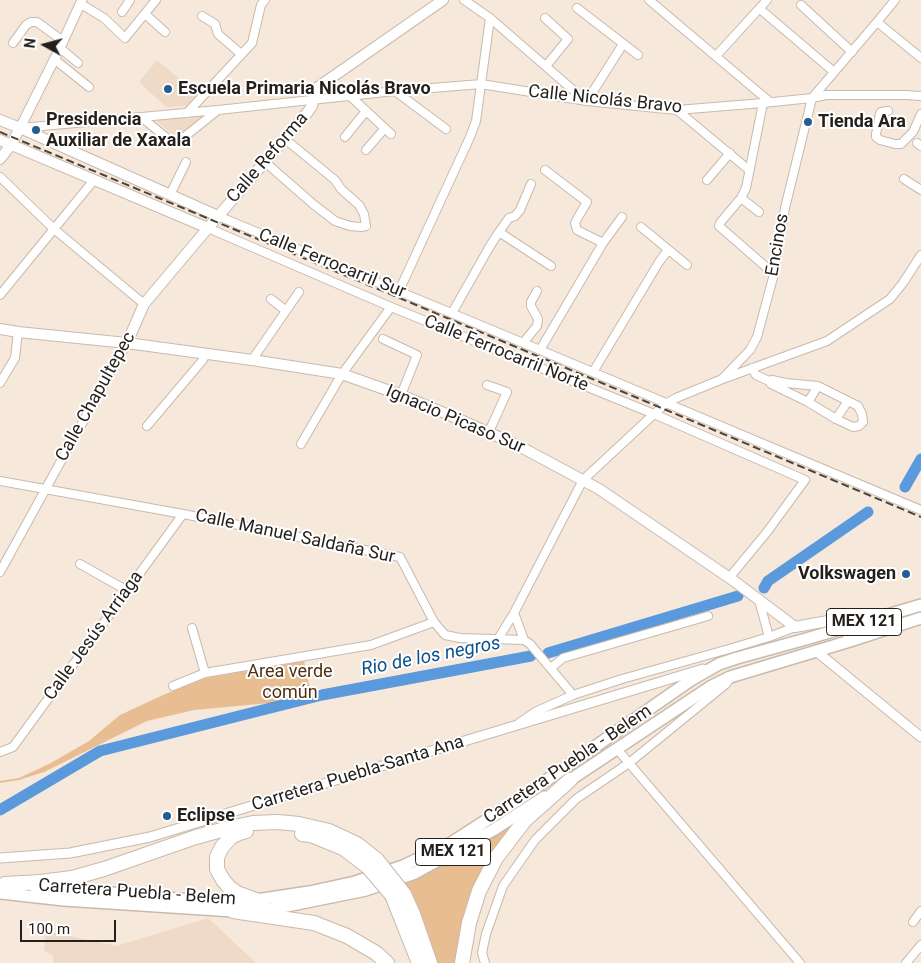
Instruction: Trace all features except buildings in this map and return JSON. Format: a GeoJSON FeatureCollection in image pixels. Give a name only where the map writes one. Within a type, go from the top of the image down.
{"type":"FeatureCollection","features":[{"type":"Feature","properties":{"kind":"highway"},"geometry":{"type":"LineString","coordinates":[[462,963],[469,923],[479,891],[496,858],[525,820],[570,780]]}},
{"type":"Feature","properties":{"kind":"highway"},"geometry":{"type":"LineString","coordinates":[[2,887],[72,878],[104,869],[196,837],[253,823],[278,822],[300,824],[329,831],[356,844],[413,914],[430,963]]}},
{"type":"Feature","properties":{"kind":"highway"},"geometry":{"type":"LineString","coordinates":[[256,900],[237,893],[223,880],[217,868],[218,856],[222,847],[239,833],[250,830],[272,830],[311,835],[373,863]]}},
{"type":"Feature","properties":{"kind":"highway"},"geometry":{"type":"LineString","coordinates":[[398,894],[404,922],[419,963]]}},
{"type":"Feature","properties":{"kind":"highway"},"geometry":{"type":"LineString","coordinates":[[233,911],[314,923],[347,936],[376,953],[387,963]]}},
{"type":"Feature","properties":{"kind":"main road","name":"Calle Reforma"},"geometry":{"type":"LineString","coordinates":[[144,304],[308,113],[318,87],[443,0]]}},
{"type":"Feature","properties":{"kind":"main road","name":"Calle Ferrocarril Sur"},"geometry":{"type":"LineString","coordinates":[[0,120],[218,216]]}},
{"type":"Feature","properties":{"kind":"main road"},"geometry":{"type":"LineString","coordinates":[[0,158],[11,145],[20,128]]}},
{"type":"Feature","properties":{"kind":"main road","name":"Calle Ferrocarril Norte"},"geometry":{"type":"LineString","coordinates":[[0,140],[208,228]]}},
{"type":"Feature","properties":{"kind":"main road","name":"Calle Chapultepec"},"geometry":{"type":"LineString","coordinates":[[127,343],[144,304]]}},
{"type":"Feature","properties":{"kind":"main road","name":"Ignacio Picaso Sur"},"geometry":{"type":"LineString","coordinates":[[0,329],[127,343],[342,374],[401,396],[519,446],[584,480],[729,578],[795,627]]}},
{"type":"Feature","properties":{"kind":"main road","name":"Carretera Puebla - Belem"},"geometry":{"type":"LineString","coordinates":[[2,887],[177,899],[256,900],[309,892],[355,882],[403,866],[451,843],[518,800],[691,680],[719,664],[921,605]]}},
{"type":"Feature","properties":{"kind":"main road","name":"Carretera Puebla - Belem"},"geometry":{"type":"LineString","coordinates":[[2,887],[64,900],[233,911],[272,909],[366,890],[415,873],[495,829],[710,687],[730,678],[921,618]]}},
{"type":"Feature","properties":{"kind":"main road"},"geometry":{"type":"LineString","coordinates":[[795,627],[828,621],[835,622],[846,628],[850,641]]}},
{"type":"Feature","properties":{"kind":"street"},"geometry":{"type":"LineString","coordinates":[[122,12],[130,0]]}},
{"type":"Feature","properties":{"kind":"street"},"geometry":{"type":"LineString","coordinates":[[20,128],[82,2],[104,18],[125,38],[156,0]]}},
{"type":"Feature","properties":{"kind":"street"},"geometry":{"type":"LineString","coordinates":[[188,113],[252,43],[261,5],[265,0]]}},
{"type":"Feature","properties":{"kind":"street"},"geometry":{"type":"LineString","coordinates":[[464,0],[490,18],[584,101],[623,44]]}},
{"type":"Feature","properties":{"kind":"street"},"geometry":{"type":"LineString","coordinates":[[650,0],[716,56],[766,102],[746,188],[741,198],[720,223],[720,228],[774,274]]}},
{"type":"Feature","properties":{"kind":"street"},"geometry":{"type":"LineString","coordinates":[[716,56],[767,0]]}},
{"type":"Feature","properties":{"kind":"street"},"geometry":{"type":"LineString","coordinates":[[812,98],[895,0]]}},
{"type":"Feature","properties":{"kind":"street"},"geometry":{"type":"LineString","coordinates":[[801,5],[852,52]]}},
{"type":"Feature","properties":{"kind":"street"},"geometry":{"type":"LineString","coordinates":[[577,8],[638,55]]}},
{"type":"Feature","properties":{"kind":"street"},"geometry":{"type":"LineString","coordinates":[[760,9],[834,72]]}},
{"type":"Feature","properties":{"kind":"street"},"geometry":{"type":"LineString","coordinates":[[145,14],[165,32]]}},
{"type":"Feature","properties":{"kind":"street"},"geometry":{"type":"LineString","coordinates":[[202,16],[215,24],[218,34],[241,54]]}},
{"type":"Feature","properties":{"kind":"street"},"geometry":{"type":"LineString","coordinates":[[399,291],[476,121],[490,18]]}},
{"type":"Feature","properties":{"kind":"street"},"geometry":{"type":"LineString","coordinates":[[545,18],[568,39],[546,66]]}},
{"type":"Feature","properties":{"kind":"street"},"geometry":{"type":"LineString","coordinates":[[13,43],[26,25],[37,22],[62,44],[78,63]]}},
{"type":"Feature","properties":{"kind":"street"},"geometry":{"type":"LineString","coordinates":[[877,22],[921,58]]}},
{"type":"Feature","properties":{"kind":"street"},"geometry":{"type":"LineString","coordinates":[[54,59],[88,87]]}},
{"type":"Feature","properties":{"kind":"street","name":"Calle Nicolás Bravo"},"geometry":{"type":"LineString","coordinates":[[20,128],[218,110],[395,90],[481,84],[584,101],[677,110],[812,98],[826,94],[921,96]]}},
{"type":"Feature","properties":{"kind":"street"},"geometry":{"type":"LineString","coordinates":[[395,90],[446,128]]}},
{"type":"Feature","properties":{"kind":"street"},"geometry":{"type":"LineString","coordinates":[[349,95],[388,131],[366,150]]}},
{"type":"Feature","properties":{"kind":"street","name":"Encinos"},"geometry":{"type":"LineString","coordinates":[[720,380],[750,350],[757,337],[774,274],[785,208],[812,98]]}},
{"type":"Feature","properties":{"kind":"street"},"geometry":{"type":"LineString","coordinates":[[141,116],[174,143],[178,142],[218,110]]}},
{"type":"Feature","properties":{"kind":"street"},"geometry":{"type":"LineString","coordinates":[[677,110],[750,170]]}},
{"type":"Feature","properties":{"kind":"street"},"geometry":{"type":"LineString","coordinates":[[345,137],[366,111]]}},
{"type":"Feature","properties":{"kind":"street"},"geometry":{"type":"LineString","coordinates":[[888,111],[881,112],[880,114],[876,137],[895,144],[901,144],[913,132],[921,114]]}},
{"type":"Feature","properties":{"kind":"street"},"geometry":{"type":"LineString","coordinates":[[265,162],[335,221],[350,226],[366,226],[364,214],[359,205],[341,189],[335,180],[285,139]]}},
{"type":"Feature","properties":{"kind":"street"},"geometry":{"type":"LineString","coordinates":[[706,180],[730,153]]}},
{"type":"Feature","properties":{"kind":"street"},"geometry":{"type":"LineString","coordinates":[[170,195],[186,162]]}},
{"type":"Feature","properties":{"kind":"street"},"geometry":{"type":"LineString","coordinates":[[545,170],[586,202],[575,223],[577,230],[603,243]]}},
{"type":"Feature","properties":{"kind":"street"},"geometry":{"type":"LineString","coordinates":[[0,177],[54,229],[144,304]]}},
{"type":"Feature","properties":{"kind":"street"},"geometry":{"type":"LineString","coordinates":[[904,179],[921,190]]}},
{"type":"Feature","properties":{"kind":"street"},"geometry":{"type":"LineString","coordinates":[[0,295],[94,180]]}},
{"type":"Feature","properties":{"kind":"street"},"geometry":{"type":"LineString","coordinates":[[452,313],[499,232],[509,218],[515,216],[524,204],[531,184]]}},
{"type":"Feature","properties":{"kind":"street"},"geometry":{"type":"LineString","coordinates":[[741,198],[758,212]]}},
{"type":"Feature","properties":{"kind":"street","name":"Calle Ferrocarril Sur"},"geometry":{"type":"LineString","coordinates":[[218,216],[921,510]]}},
{"type":"Feature","properties":{"kind":"street"},"geometry":{"type":"LineString","coordinates":[[540,350],[603,243],[622,217]]}},
{"type":"Feature","properties":{"kind":"street"},"geometry":{"type":"LineString","coordinates":[[641,227],[687,265]]}},
{"type":"Feature","properties":{"kind":"street","name":"Calle Ferrocarril Norte"},"geometry":{"type":"LineString","coordinates":[[208,228],[391,307],[654,414],[805,480],[768,532],[729,578]]}},
{"type":"Feature","properties":{"kind":"street"},"geometry":{"type":"LineString","coordinates":[[499,232],[551,266]]}},
{"type":"Feature","properties":{"kind":"street"},"geometry":{"type":"LineString","coordinates":[[593,372],[668,250]]}},
{"type":"Feature","properties":{"kind":"street"},"geometry":{"type":"LineString","coordinates":[[498,639],[514,613],[584,480],[666,403],[720,380],[827,341],[890,299],[904,283],[921,255]]}},
{"type":"Feature","properties":{"kind":"street"},"geometry":{"type":"LineString","coordinates":[[523,343],[537,326],[538,319],[531,306],[537,291]]}},
{"type":"Feature","properties":{"kind":"street"},"geometry":{"type":"LineString","coordinates":[[252,360],[299,292]]}},
{"type":"Feature","properties":{"kind":"street"},"geometry":{"type":"LineString","coordinates":[[271,299],[286,310]]}},
{"type":"Feature","properties":{"kind":"street"},"geometry":{"type":"LineString","coordinates":[[301,444],[342,374],[391,307]]}},
{"type":"Feature","properties":{"kind":"street"},"geometry":{"type":"LineString","coordinates":[[0,383],[15,358],[18,332]]}},
{"type":"Feature","properties":{"kind":"street"},"geometry":{"type":"LineString","coordinates":[[383,340],[417,355],[401,396]]}},
{"type":"Feature","properties":{"kind":"street","name":"Calle Chapultepec"},"geometry":{"type":"LineString","coordinates":[[0,572],[127,343]]}},
{"type":"Feature","properties":{"kind":"street"},"geometry":{"type":"LineString","coordinates":[[147,426],[206,354]]}},
{"type":"Feature","properties":{"kind":"street"},"geometry":{"type":"LineString","coordinates":[[752,368],[756,375],[769,381],[771,384],[818,386],[858,406],[863,422],[859,426],[852,427],[784,386]]}},
{"type":"Feature","properties":{"kind":"street"},"geometry":{"type":"LineString","coordinates":[[487,385],[507,392],[488,432]]}},
{"type":"Feature","properties":{"kind":"street"},"geometry":{"type":"LineString","coordinates":[[808,402],[818,386]]}},
{"type":"Feature","properties":{"kind":"street"},"geometry":{"type":"LineString","coordinates":[[836,419],[848,401]]}},
{"type":"Feature","properties":{"kind":"street","name":"Calle Manuel Saldaña Sur"},"geometry":{"type":"LineString","coordinates":[[0,481],[46,488],[400,556],[434,622],[445,634],[460,638],[524,640]]}},
{"type":"Feature","properties":{"kind":"street","name":"Calle Jesús Arriaga"},"geometry":{"type":"LineString","coordinates":[[0,752],[13,747],[183,514]]}},
{"type":"Feature","properties":{"kind":"street"},"geometry":{"type":"LineString","coordinates":[[80,564],[126,590]]}},
{"type":"Feature","properties":{"kind":"street"},"geometry":{"type":"LineString","coordinates":[[759,600],[769,636]]}},
{"type":"Feature","properties":{"kind":"street"},"geometry":{"type":"LineString","coordinates":[[514,613],[524,640],[530,644],[573,695]]}},
{"type":"Feature","properties":{"kind":"street"},"geometry":{"type":"LineString","coordinates":[[551,668],[563,658],[708,616]]}},
{"type":"Feature","properties":{"kind":"street"},"geometry":{"type":"LineString","coordinates":[[173,686],[205,674],[371,645],[434,622]]}},
{"type":"Feature","properties":{"kind":"street"},"geometry":{"type":"LineString","coordinates":[[510,728],[535,712],[573,695],[795,627]]}},
{"type":"Feature","properties":{"kind":"street"},"geometry":{"type":"LineString","coordinates":[[192,628],[205,674]]}},
{"type":"Feature","properties":{"kind":"street"},"geometry":{"type":"LineString","coordinates":[[816,652],[921,737]]}},
{"type":"Feature","properties":{"kind":"street","name":"Carretera Puebla-Santa Ana"},"geometry":{"type":"LineString","coordinates":[[0,858],[70,853],[150,837],[719,664]]}},
{"type":"Feature","properties":{"kind":"street"},"geometry":{"type":"LineString","coordinates":[[485,963],[482,952],[486,934],[503,886],[535,840],[576,799],[630,763],[726,684],[730,678]]}},
{"type":"Feature","properties":{"kind":"street"},"geometry":{"type":"LineString","coordinates":[[617,748],[800,963]]}},
{"type":"Feature","properties":{"kind":"street"},"geometry":{"type":"LineString","coordinates":[[913,922],[921,911]]}},
{"type":"Feature","properties":{"kind":"street"},"geometry":{"type":"LineString","coordinates":[[906,963],[921,945]]}},
{"type":"Feature","properties":{"kind":"shaded area","name":"Escuela Primaria Nicolás Bravo"},"geometry":{"type":"Polygon","coordinates":[[[157,60],[199,95],[189,106],[166,107],[139,82],[157,60]]]}},
{"type":"Feature","properties":{"kind":"shaded area"},"geometry":{"type":"Polygon","coordinates":[[[202,112],[203,121],[178,139],[154,119],[202,112]]]}},
{"type":"Feature","properties":{"kind":"shaded area"},"geometry":{"type":"Polygon","coordinates":[[[208,918],[256,963],[54,963],[53,956],[44,950],[46,931],[117,946],[208,918]]]}},
{"type":"Feature","properties":{"kind":"green space","name":"Area verde común"},"geometry":{"type":"Polygon","coordinates":[[[304,661],[312,697],[292,701],[194,710],[147,721],[44,772],[19,780],[0,783],[0,781],[19,778],[51,763],[89,741],[120,715],[205,678],[304,661]]]}},
{"type":"Feature","properties":{"kind":"green space"},"geometry":{"type":"Polygon","coordinates":[[[523,818],[498,850],[456,963],[435,963],[401,882],[439,867],[523,818]]]}},
{"type":"Feature","properties":{"kind":"waterway","name":"Rio de los negros"},"geometry":{"type":"LineString","coordinates":[[905,487],[921,459]]}},
{"type":"Feature","properties":{"kind":"waterway","name":"Rio de los negros"},"geometry":{"type":"LineString","coordinates":[[764,588],[768,581],[868,512]]}},
{"type":"Feature","properties":{"kind":"waterway","name":"Rio de los negros"},"geometry":{"type":"LineString","coordinates":[[548,653],[738,596]]}},
{"type":"Feature","properties":{"kind":"waterway","name":"Rio de los negros"},"geometry":{"type":"LineString","coordinates":[[0,810],[100,751],[322,695],[531,656]]}},
{"type":"Feature","properties":{"kind":"railway"},"geometry":{"type":"LineString","coordinates":[[0,132],[921,517]]}},
{"type":"Feature","properties":{"kind":"place","name":"Escuela Primaria Nicolás Bravo"},"geometry":{"type":"Point","coordinates":[168,89]}},
{"type":"Feature","properties":{"kind":"place","name":"Tienda Ara"},"geometry":{"type":"Point","coordinates":[808,122]}},
{"type":"Feature","properties":{"kind":"place","name":"Presidencia Auxiliar de Xaxala"},"geometry":{"type":"Point","coordinates":[36,130]}},
{"type":"Feature","properties":{"kind":"place","name":"Volkswagen"},"geometry":{"type":"Point","coordinates":[906,574]}},
{"type":"Feature","properties":{"kind":"place","name":"Eclipse"},"geometry":{"type":"Point","coordinates":[167,816]}}]}
